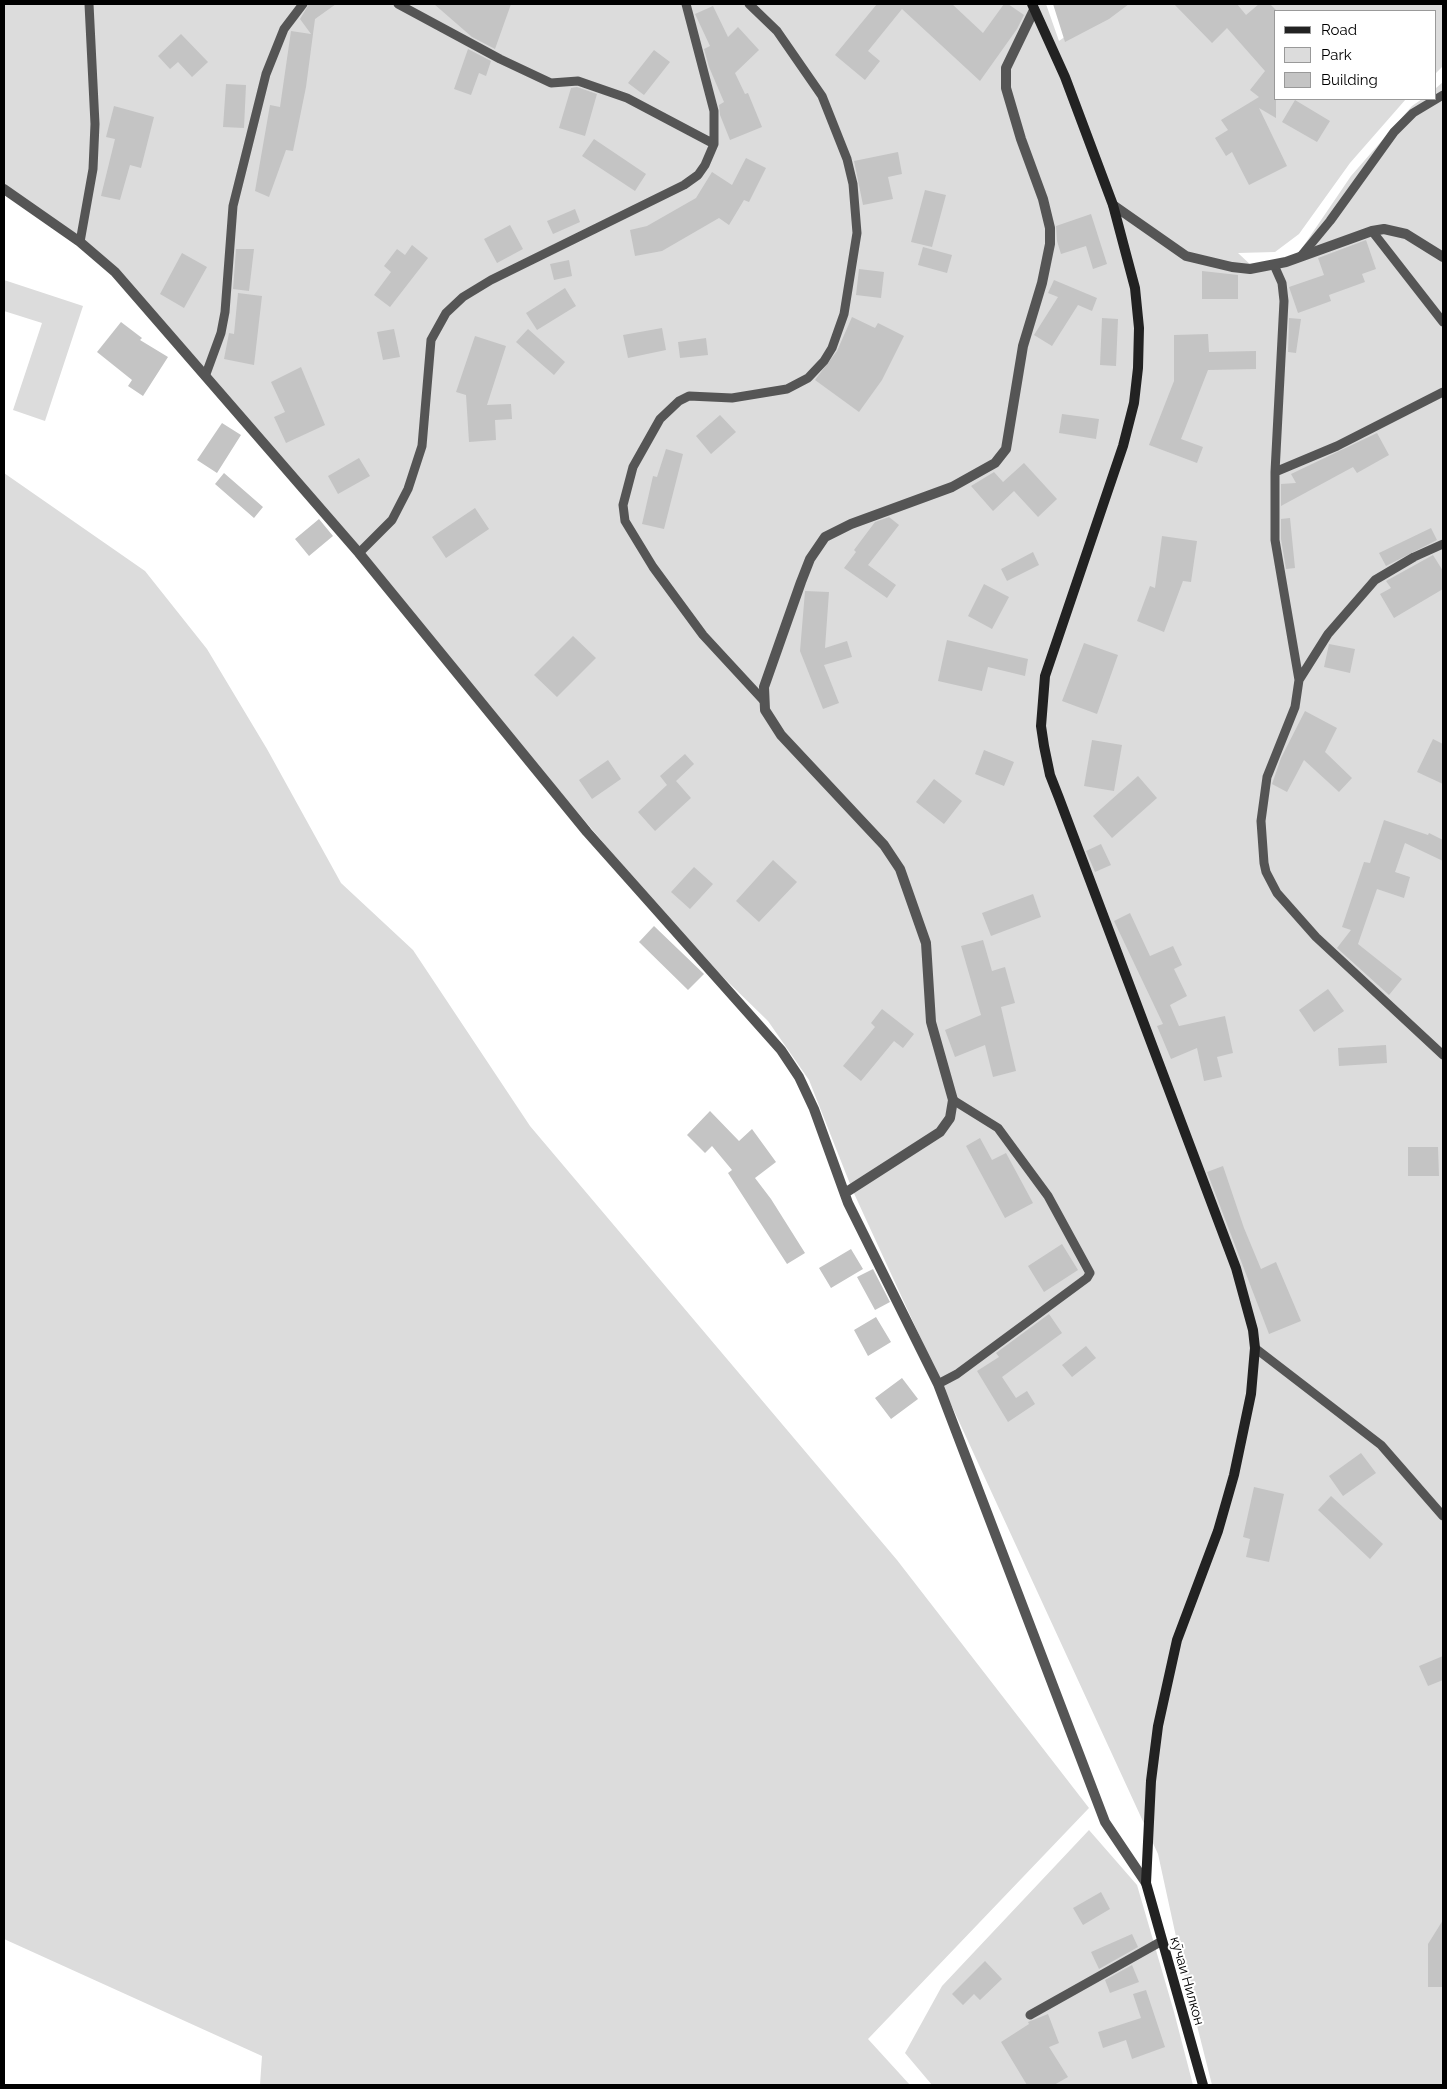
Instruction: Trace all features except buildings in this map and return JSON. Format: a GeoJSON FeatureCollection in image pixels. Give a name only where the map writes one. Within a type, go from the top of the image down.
{"type":"FeatureCollection","features":[{"type":"Feature","properties":{"kind":"street"},"geometry":{"type":"LineString","coordinates":[[845,1193],[940,1132],[950,1118],[953,1100],[931,1022],[926,943],[900,870],[884,845],[781,735],[769,718],[764,702],[768,671],[800,582],[810,559],[825,537],[851,524],[952,487],[995,464],[1006,450],[1023,346],[1045,274],[1050,244],[1050,228],[1043,199],[1021,139],[1006,88],[1006,68],[1033,7]]}},
{"type":"Feature","properties":{"kind":"street","name":"кӯчаи Нилкон"},"geometry":{"type":"LineString","coordinates":[[1033,7],[1065,77],[1113,205],[1135,288],[1138,368],[1134,403],[1123,446],[1045,676],[1041,726],[1053,782],[1236,1268],[1253,1330],[1255,1348],[1251,1394],[1234,1475],[1218,1531],[1177,1640],[1158,1726],[1152,1781],[1146,1884],[1203,2085]]}},
{"type":"Feature","properties":{"kind":"street"},"geometry":{"type":"LineString","coordinates":[[4,189],[80,242],[115,272],[206,374],[359,553],[587,832],[780,1050],[798,1077],[814,1109],[845,1193],[938,1384],[1105,1822],[1146,1884]]}},
{"type":"Feature","properties":{"kind":"street"},"geometry":{"type":"LineString","coordinates":[[1113,205],[1186,256],[1243,269],[1274,265],[1372,231],[1384,230],[1406,234],[1443,257]]}},
{"type":"Feature","properties":{"kind":"lane"},"geometry":{"type":"LineString","coordinates":[[80,242],[93,169],[95,124],[89,4]]}},
{"type":"Feature","properties":{"kind":"lane"},"geometry":{"type":"LineString","coordinates":[[206,374],[221,333],[225,312],[233,206],[266,74],[284,29],[303,4]]}},
{"type":"Feature","properties":{"kind":"lane"},"geometry":{"type":"LineString","coordinates":[[398,4],[500,59],[551,83],[578,81],[627,98],[714,144]]}},
{"type":"Feature","properties":{"kind":"lane"},"geometry":{"type":"LineString","coordinates":[[359,553],[392,520],[408,489],[422,446],[431,340],[446,312],[463,297],[491,280],[684,185],[698,175],[705,165],[714,144],[714,111],[686,4]]}},
{"type":"Feature","properties":{"kind":"lane"},"geometry":{"type":"LineString","coordinates":[[749,4],[777,31],[822,96],[847,159],[853,184],[857,233],[849,296],[832,348],[824,361],[808,378],[787,389],[772,393],[732,398],[690,396],[678,401],[660,419],[632,467],[623,505],[625,521],[653,567],[703,635],[764,702]]}},
{"type":"Feature","properties":{"kind":"lane"},"geometry":{"type":"LineString","coordinates":[[1301,256],[1335,214],[1394,132],[1413,113],[1435,100]]}},
{"type":"Feature","properties":{"kind":"lane"},"geometry":{"type":"LineString","coordinates":[[1372,231],[1443,322]]}},
{"type":"Feature","properties":{"kind":"lane"},"geometry":{"type":"LineString","coordinates":[[1274,265],[1282,283],[1284,301],[1275,472],[1275,540],[1300,680],[1296,707],[1267,777],[1261,822],[1261,842],[1266,872],[1281,898],[1316,937],[1443,1055]]}},
{"type":"Feature","properties":{"kind":"lane"},"geometry":{"type":"LineString","coordinates":[[1275,472],[1337,446],[1443,392]]}},
{"type":"Feature","properties":{"kind":"lane"},"geometry":{"type":"LineString","coordinates":[[1300,680],[1328,634],[1375,580],[1414,557],[1443,544]]}},
{"type":"Feature","properties":{"kind":"lane"},"geometry":{"type":"LineString","coordinates":[[938,1384],[957,1374],[1034,1318],[1087,1278],[1090,1273],[1048,1196],[998,1128],[953,1100]]}},
{"type":"Feature","properties":{"kind":"lane"},"geometry":{"type":"LineString","coordinates":[[1255,1348],[1381,1445],[1443,1516]]}},
{"type":"Feature","properties":{"kind":"lane"},"geometry":{"type":"LineString","coordinates":[[1030,2015],[1162,1941]]}},
{"type":"Feature","properties":{"kind":"green space"},"geometry":{"type":"Polygon","coordinates":[[[4,4],[1046,4],[1059,41],[1070,33],[1059,4],[1443,4],[1443,66],[1437,72],[1437,10],[1274,10],[1274,100],[1405,100],[1350,163],[1299,234],[1275,252],[1238,253],[1253,267],[1298,254],[1351,176],[1412,106],[1421,100],[1437,100],[1437,87],[1443,82],[1443,2085],[1212,2085],[1185,1978],[1158,1854],[852,1189],[809,1080],[768,1021],[692,947],[116,269],[4,185],[4,4]]]}},
{"type":"Feature","properties":{"kind":"green space"},"geometry":{"type":"Polygon","coordinates":[[[4,280],[83,306],[45,421],[13,410],[42,323],[4,311],[4,280]]]}},
{"type":"Feature","properties":{"kind":"green space"},"geometry":{"type":"Polygon","coordinates":[[[4,473],[145,571],[207,649],[267,749],[341,883],[413,950],[530,1126],[897,1560],[1089,1808],[868,2039],[910,2085],[260,2085],[262,2056],[4,1939],[4,473]]]}},
{"type":"Feature","properties":{"kind":"green space"},"geometry":{"type":"Polygon","coordinates":[[[1089,1830],[1137,1885],[1193,2085],[932,2085],[905,2053],[942,1986],[1089,1830]]]}}]}
